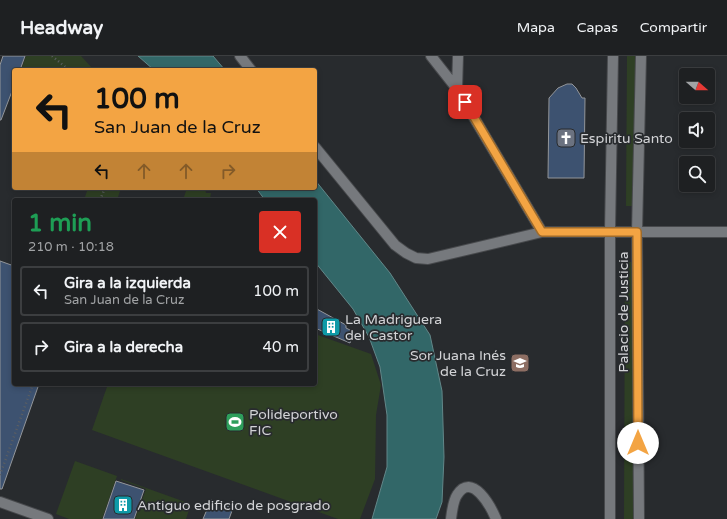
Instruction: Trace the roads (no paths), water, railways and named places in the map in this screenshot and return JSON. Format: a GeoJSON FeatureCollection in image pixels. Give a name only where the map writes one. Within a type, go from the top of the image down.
{"type":"FeatureCollection","features":[{"type":"Feature","properties":{"kind":"street"},"geometry":{"type":"LineString","coordinates":[[240,56],[249,68]]}},
{"type":"Feature","properties":{"kind":"street"},"geometry":{"type":"LineString","coordinates":[[431,56],[457,88],[542,232]]}},
{"type":"Feature","properties":{"kind":"street"},"geometry":{"type":"LineString","coordinates":[[457,88],[458,56]]}},
{"type":"Feature","properties":{"kind":"street","name":"Palacio de Justicia"},"geometry":{"type":"LineString","coordinates":[[610,519],[610,231],[613,56]]}},
{"type":"Feature","properties":{"kind":"street","name":"Palacio de Justicia"},"geometry":{"type":"LineString","coordinates":[[639,519],[637,232],[642,56]]}},
{"type":"Feature","properties":{"kind":"street"},"geometry":{"type":"LineString","coordinates":[[317,149],[395,245],[416,258],[428,259],[446,256],[478,246],[542,232],[727,232]]}},
{"type":"Feature","properties":{"kind":"street"},"geometry":{"type":"LineString","coordinates":[[451,519],[456,496],[460,490],[467,488],[474,488],[482,495],[489,504],[496,519]]}},
{"type":"Feature","properties":{"kind":"street"},"geometry":{"type":"LineString","coordinates":[[0,502],[48,519]]}},
{"type":"Feature","properties":{"kind":"water"},"geometry":{"type":"Polygon","coordinates":[[[138,56],[213,56],[223,68],[152,68],[138,56]]]}},
{"type":"Feature","properties":{"kind":"water"},"geometry":{"type":"Polygon","coordinates":[[[317,182],[390,273],[430,335],[442,391],[444,457],[442,502],[436,519],[372,519],[387,467],[387,415],[380,367],[369,337],[353,309],[317,264],[317,198],[264,198],[258,190],[317,190],[317,182]]]}},
{"type":"Feature","properties":{"kind":"place","name":"Espiritu Santo"},"geometry":{"type":"Point","coordinates":[566,138]}},
{"type":"Feature","properties":{"kind":"place","name":"La Madriguera del Castor"},"geometry":{"type":"Point","coordinates":[331,327]}},
{"type":"Feature","properties":{"kind":"place","name":"Sor Juana Inés de la Cruz"},"geometry":{"type":"Point","coordinates":[520,363]}},
{"type":"Feature","properties":{"kind":"place","name":"Polideportivo FIC"},"geometry":{"type":"Point","coordinates":[235,422]}},
{"type":"Feature","properties":{"kind":"place","name":"Antiguo edificio de posgrado"},"geometry":{"type":"Point","coordinates":[123,505]}}]}
